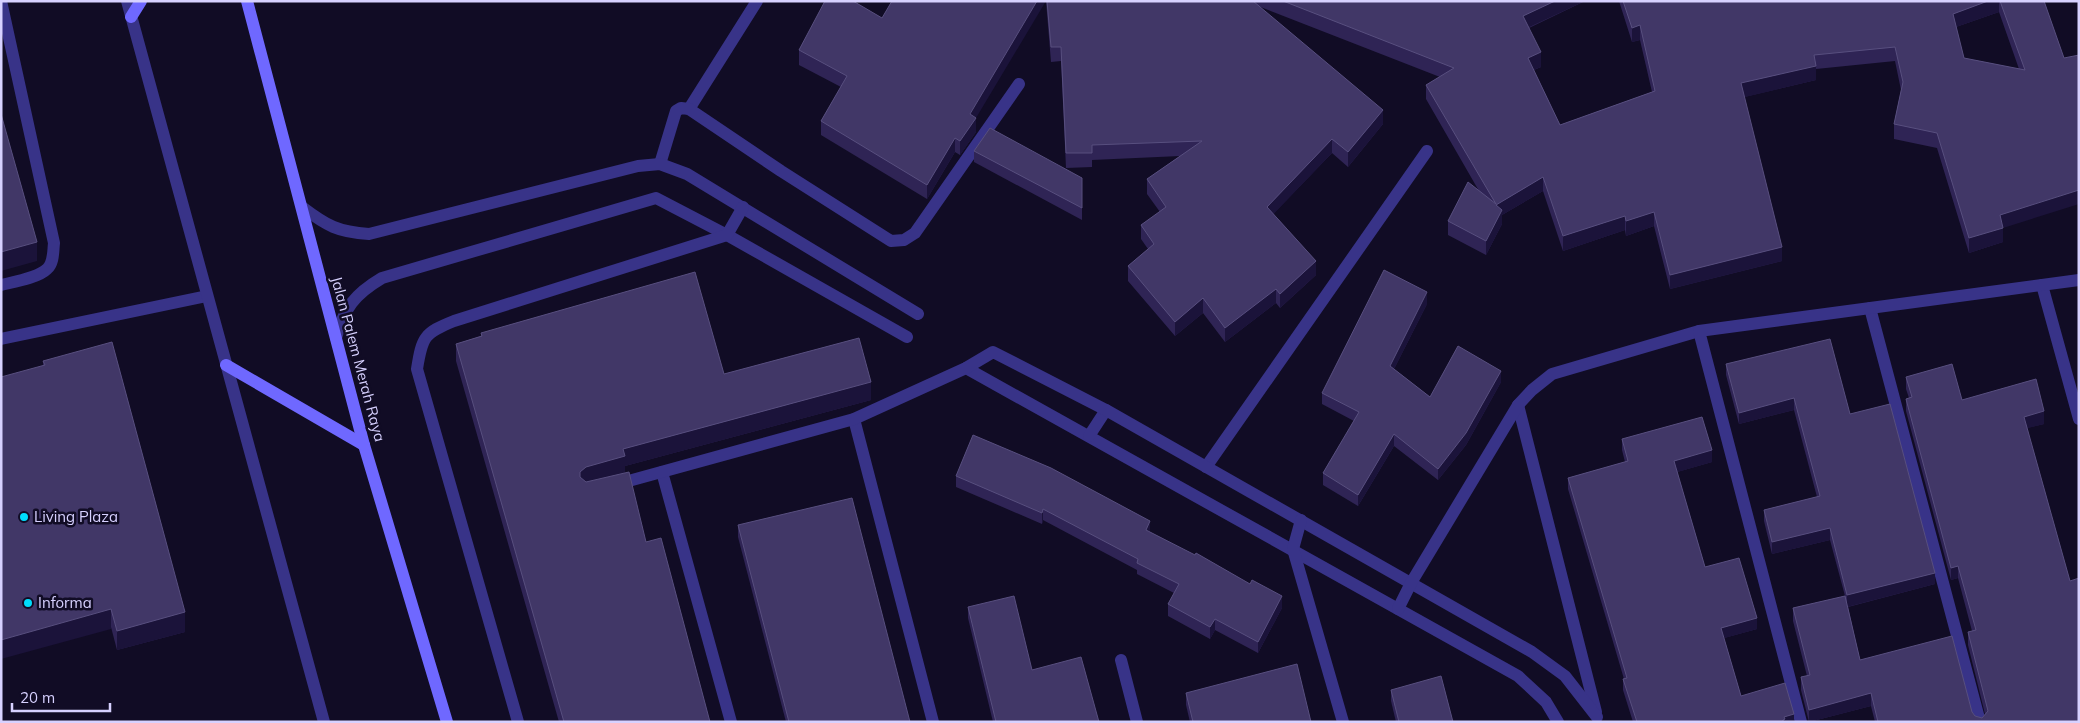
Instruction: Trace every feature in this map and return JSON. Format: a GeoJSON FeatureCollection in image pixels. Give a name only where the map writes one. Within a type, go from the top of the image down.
{"type":"FeatureCollection","features":[{"type":"Feature","properties":{"kind":"street"},"geometry":{"type":"LineString","coordinates":[[1,1],[54,243],[53,258],[48,269],[1,285]]}},
{"type":"Feature","properties":{"kind":"street"},"geometry":{"type":"LineString","coordinates":[[127,1],[324,722]]}},
{"type":"Feature","properties":{"kind":"street"},"geometry":{"type":"LineString","coordinates":[[131,17],[141,1]]}},
{"type":"Feature","properties":{"kind":"street","name":"Jalan Palem Merah Raya"},"geometry":{"type":"LineString","coordinates":[[246,1],[364,445],[447,722]]}},
{"type":"Feature","properties":{"kind":"street"},"geometry":{"type":"LineString","coordinates":[[689,109],[757,1]]}},
{"type":"Feature","properties":{"kind":"street"},"geometry":{"type":"LineString","coordinates":[[660,164],[676,111],[682,108],[689,109],[781,171],[891,241],[904,240],[915,233],[1019,84]]}},
{"type":"Feature","properties":{"kind":"street"},"geometry":{"type":"LineString","coordinates":[[1206,467],[1427,151]]}},
{"type":"Feature","properties":{"kind":"street"},"geometry":{"type":"LineString","coordinates":[[302,207],[333,228],[351,233],[369,234],[638,166],[660,164],[687,174],[744,207],[918,314]]}},
{"type":"Feature","properties":{"kind":"street"},"geometry":{"type":"LineString","coordinates":[[336,338],[341,319],[351,303],[364,289],[382,278],[630,204],[656,198],[728,235],[907,337]]}},
{"type":"Feature","properties":{"kind":"street"},"geometry":{"type":"LineString","coordinates":[[518,722],[417,369],[421,344],[434,329],[454,321],[728,235],[744,207]]}},
{"type":"Feature","properties":{"kind":"street"},"geometry":{"type":"LineString","coordinates":[[1398,609],[1411,583],[1518,406],[1532,390],[1552,374],[1699,331],[2079,280]]}},
{"type":"Feature","properties":{"kind":"street"},"geometry":{"type":"LineString","coordinates":[[2042,285],[2079,418]]}},
{"type":"Feature","properties":{"kind":"street"},"geometry":{"type":"LineString","coordinates":[[1,339],[207,296]]}},
{"type":"Feature","properties":{"kind":"street"},"geometry":{"type":"LineString","coordinates":[[1870,308],[1980,722]]}},
{"type":"Feature","properties":{"kind":"street"},"geometry":{"type":"LineString","coordinates":[[1699,331],[1801,722]]}},
{"type":"Feature","properties":{"kind":"street"},"geometry":{"type":"LineString","coordinates":[[597,490],[854,419],[966,368],[993,352],[1106,410],[1532,652],[1564,676],[1598,719]]}},
{"type":"Feature","properties":{"kind":"street"},"geometry":{"type":"LineString","coordinates":[[226,365],[364,445]]}},
{"type":"Feature","properties":{"kind":"street"},"geometry":{"type":"LineString","coordinates":[[966,368],[1518,676],[1546,702],[1558,722]]}},
{"type":"Feature","properties":{"kind":"street"},"geometry":{"type":"LineString","coordinates":[[1518,406],[1598,719]]}},
{"type":"Feature","properties":{"kind":"street"},"geometry":{"type":"LineString","coordinates":[[1089,436],[1106,410]]}},
{"type":"Feature","properties":{"kind":"street"},"geometry":{"type":"LineString","coordinates":[[854,419],[933,722]]}},
{"type":"Feature","properties":{"kind":"street"},"geometry":{"type":"LineString","coordinates":[[662,472],[731,722]]}},
{"type":"Feature","properties":{"kind":"street"},"geometry":{"type":"LineString","coordinates":[[1301,520],[1293,549],[1343,722]]}},
{"type":"Feature","properties":{"kind":"street"},"geometry":{"type":"LineString","coordinates":[[1121,660],[1138,722]]}},
{"type":"Feature","properties":{"kind":"building"},"geometry":{"type":"Polygon","coordinates":[[[825,1],[853,1],[882,18],[892,1],[1037,1],[970,114],[976,118],[960,141],[955,138],[927,185],[821,121],[847,76],[799,50],[825,1]]]}},
{"type":"Feature","properties":{"kind":"building"},"geometry":{"type":"Polygon","coordinates":[[[1047,1],[1253,1],[1383,110],[1348,152],[1332,139],[1267,207],[1316,261],[1280,294],[1276,289],[1225,328],[1203,298],[1175,322],[1128,266],[1154,244],[1141,225],[1166,207],[1147,179],[1202,141],[1092,145],[1092,153],[1066,153],[1061,47],[1051,47],[1047,1]]]}},
{"type":"Feature","properties":{"kind":"building"},"geometry":{"type":"Polygon","coordinates":[[[1283,1],[1555,1],[1523,16],[1541,52],[1528,58],[1560,125],[1655,91],[1640,25],[1632,28],[1623,1],[1988,1],[1953,14],[1964,58],[2025,70],[2000,1],[2044,1],[2064,58],[2079,55],[2079,190],[2000,215],[2003,228],[1969,238],[1937,133],[1894,124],[1903,82],[1895,47],[1814,55],[1816,66],[1741,83],[1782,247],[1670,275],[1654,212],[1626,221],[1625,216],[1563,236],[1543,177],[1496,205],[1502,210],[1486,241],[1448,221],[1468,182],[1496,204],[1426,85],[1454,68],[1283,1]]]}},
{"type":"Feature","properties":{"kind":"building"},"geometry":{"type":"Polygon","coordinates":[[[1,114],[37,242],[1,252],[1,114]]]}},
{"type":"Feature","properties":{"kind":"building"},"geometry":{"type":"Polygon","coordinates":[[[990,128],[1082,178],[1082,208],[974,151],[990,128]]]}},
{"type":"Feature","properties":{"kind":"building"},"geometry":{"type":"Polygon","coordinates":[[[1384,270],[1427,292],[1390,366],[1430,397],[1458,346],[1501,371],[1466,433],[1438,469],[1394,434],[1358,495],[1323,473],[1359,412],[1322,393],[1384,270]]]}},
{"type":"Feature","properties":{"kind":"building"},"geometry":{"type":"Polygon","coordinates":[[[695,272],[724,374],[859,338],[871,382],[623,449],[625,456],[586,467],[580,472],[580,477],[586,482],[629,472],[646,542],[661,538],[710,722],[564,722],[456,344],[482,336],[481,333],[695,272]]]}},
{"type":"Feature","properties":{"kind":"building"},"geometry":{"type":"Polygon","coordinates":[[[1830,339],[1850,414],[1890,404],[1935,573],[1847,595],[1830,528],[1772,542],[1764,510],[1820,496],[1794,398],[1739,413],[1726,364],[1830,339]]]}},
{"type":"Feature","properties":{"kind":"building"},"geometry":{"type":"Polygon","coordinates":[[[112,342],[185,612],[117,631],[111,609],[1,640],[1,377],[45,365],[43,361],[112,342]]]}},
{"type":"Feature","properties":{"kind":"building"},"geometry":{"type":"Polygon","coordinates":[[[1952,364],[1962,400],[2036,379],[2044,411],[2024,417],[2070,581],[2079,578],[2079,722],[1878,722],[1871,693],[1809,710],[1801,677],[1810,675],[1793,608],[1845,596],[1860,660],[1952,636],[1972,712],[1975,716],[1982,718],[1988,711],[1968,632],[1976,630],[1958,566],[1951,568],[1906,399],[1912,397],[1906,377],[1952,364]]]}},
{"type":"Feature","properties":{"kind":"building"},"geometry":{"type":"Polygon","coordinates":[[[1702,417],[1712,450],[1674,461],[1705,567],[1739,558],[1757,618],[1721,628],[1741,696],[1785,683],[1794,714],[1784,717],[1783,722],[1637,722],[1623,679],[1627,678],[1568,478],[1628,461],[1622,439],[1702,417]]]}},
{"type":"Feature","properties":{"kind":"building"},"geometry":{"type":"Polygon","coordinates":[[[973,435],[1051,468],[1150,521],[1146,530],[1195,555],[1196,553],[1250,584],[1252,580],[1282,596],[1258,642],[1215,619],[1210,627],[1168,604],[1179,584],[1137,563],[1138,559],[1043,509],[1042,513],[956,476],[973,435]]]}},
{"type":"Feature","properties":{"kind":"building"},"geometry":{"type":"Polygon","coordinates":[[[852,498],[910,722],[789,722],[738,525],[852,498]]]}},
{"type":"Feature","properties":{"kind":"building"},"geometry":{"type":"Polygon","coordinates":[[[1014,596],[1032,670],[1081,657],[1099,722],[996,722],[968,607],[1014,596]]]}},
{"type":"Feature","properties":{"kind":"building"},"geometry":{"type":"Polygon","coordinates":[[[1297,664],[1311,722],[1193,722],[1186,693],[1297,664]]]}},
{"type":"Feature","properties":{"kind":"building"},"geometry":{"type":"Polygon","coordinates":[[[1441,676],[1453,722],[1399,722],[1391,690],[1441,676]]]}},
{"type":"Feature","properties":{"kind":"place","name":"Living Plaza"},"geometry":{"type":"Point","coordinates":[24,517]}},
{"type":"Feature","properties":{"kind":"place","name":"Informa"},"geometry":{"type":"Point","coordinates":[28,603]}}]}
